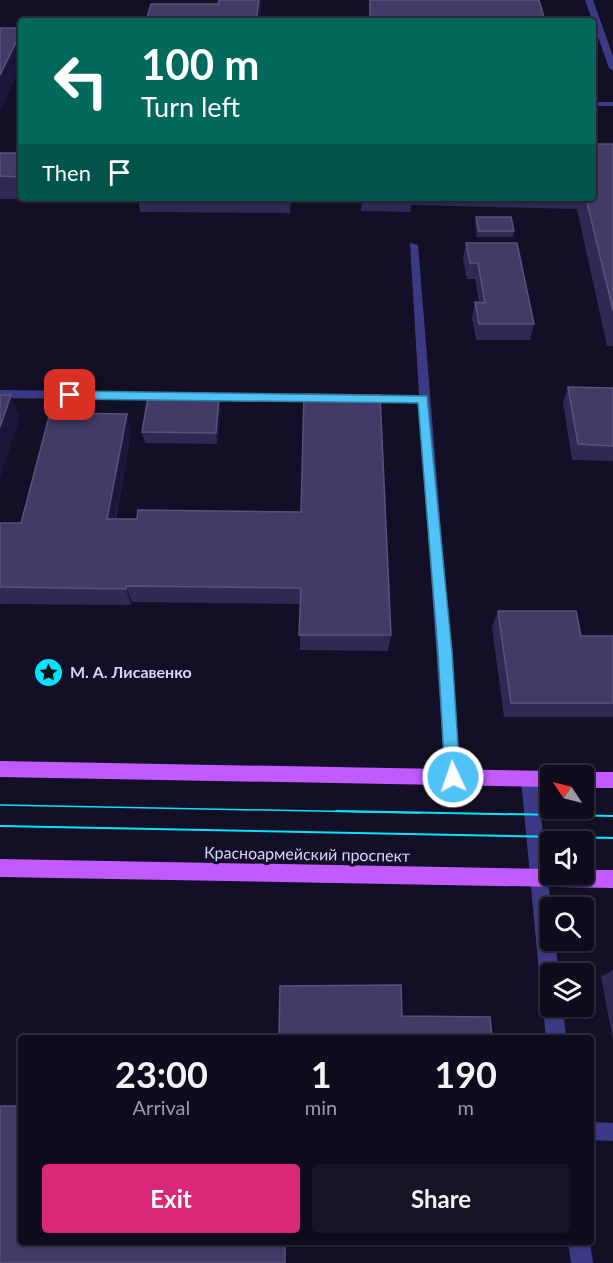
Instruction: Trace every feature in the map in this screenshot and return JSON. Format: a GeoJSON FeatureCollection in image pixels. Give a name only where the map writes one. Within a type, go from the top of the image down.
{"type":"FeatureCollection","features":[{"type":"Feature","properties":{"kind":"main road"},"geometry":{"type":"LineString","coordinates":[[0,769],[540,779]]}},
{"type":"Feature","properties":{"kind":"main road"},"geometry":{"type":"LineString","coordinates":[[594,780],[613,780]]}},
{"type":"Feature","properties":{"kind":"main road","name":"Красноармейский проспект"},"geometry":{"type":"LineString","coordinates":[[0,868],[540,877]]}},
{"type":"Feature","properties":{"kind":"main road","name":"Красноармейский проспект"},"geometry":{"type":"LineString","coordinates":[[594,878],[613,879]]}},
{"type":"Feature","properties":{"kind":"street"},"geometry":{"type":"LineString","coordinates":[[589,0],[595,18]]}},
{"type":"Feature","properties":{"kind":"street"},"geometry":{"type":"LineString","coordinates":[[596,20],[613,68]]}},
{"type":"Feature","properties":{"kind":"street"},"geometry":{"type":"LineString","coordinates":[[529,779],[540,877]]}},
{"type":"Feature","properties":{"kind":"street"},"geometry":{"type":"LineString","coordinates":[[541,885],[548,963]]}},
{"type":"Feature","properties":{"kind":"street"},"geometry":{"type":"LineString","coordinates":[[554,1017],[556,1035]]}},
{"type":"Feature","properties":{"kind":"street"},"geometry":{"type":"LineString","coordinates":[[579,1245],[582,1263]]}},
{"type":"Feature","properties":{"kind":"lane"},"geometry":{"type":"LineString","coordinates":[[596,104],[613,104]]}},
{"type":"Feature","properties":{"kind":"lane"},"geometry":{"type":"LineString","coordinates":[[413,245],[453,777]]}},
{"type":"Feature","properties":{"kind":"lane"},"geometry":{"type":"LineString","coordinates":[[0,394],[329,398]]}},
{"type":"Feature","properties":{"kind":"lane"},"geometry":{"type":"LineString","coordinates":[[353,398],[423,399]]}},
{"type":"Feature","properties":{"kind":"lane"},"geometry":{"type":"LineString","coordinates":[[594,1131],[613,1132]]}},
{"type":"Feature","properties":{"kind":"building"},"geometry":{"type":"Polygon","coordinates":[[[219,0],[259,0],[256,18],[147,18],[151,4],[218,4],[219,0]]]}},
{"type":"Feature","properties":{"kind":"building"},"geometry":{"type":"Polygon","coordinates":[[[370,0],[539,0],[544,18],[370,18],[370,0]]]}},
{"type":"Feature","properties":{"kind":"building"},"geometry":{"type":"Polygon","coordinates":[[[0,28],[18,28],[18,38],[0,75],[0,28]]]}},
{"type":"Feature","properties":{"kind":"building"},"geometry":{"type":"Polygon","coordinates":[[[596,144],[613,144],[613,310],[587,201],[596,201],[596,144]]]}},
{"type":"Feature","properties":{"kind":"building"},"geometry":{"type":"Polygon","coordinates":[[[0,153],[18,153],[18,177],[0,176],[0,153]]]}},
{"type":"Feature","properties":{"kind":"building"},"geometry":{"type":"Polygon","coordinates":[[[476,217],[511,217],[514,231],[479,231],[476,217]]]}},
{"type":"Feature","properties":{"kind":"building"},"geometry":{"type":"Polygon","coordinates":[[[466,243],[517,243],[534,324],[479,324],[475,302],[485,303],[478,263],[470,263],[466,243]]]}},
{"type":"Feature","properties":{"kind":"building"},"geometry":{"type":"Polygon","coordinates":[[[568,387],[613,388],[613,446],[578,444],[568,387]]]}},
{"type":"Feature","properties":{"kind":"building"},"geometry":{"type":"Polygon","coordinates":[[[304,394],[380,395],[391,635],[299,635],[301,588],[0,587],[0,523],[21,523],[50,413],[127,414],[107,519],[137,519],[138,510],[301,512],[304,394]]]}},
{"type":"Feature","properties":{"kind":"building"},"geometry":{"type":"Polygon","coordinates":[[[0,395],[11,395],[0,427],[0,395]]]}},
{"type":"Feature","properties":{"kind":"building"},"geometry":{"type":"Polygon","coordinates":[[[148,397],[219,398],[216,433],[142,432],[148,397]]]}},
{"type":"Feature","properties":{"kind":"building"},"geometry":{"type":"Polygon","coordinates":[[[498,611],[576,611],[581,636],[613,636],[613,703],[511,703],[498,611]]]}},
{"type":"Feature","properties":{"kind":"building"},"geometry":{"type":"Polygon","coordinates":[[[401,985],[402,1016],[490,1017],[492,1035],[279,1035],[280,986],[401,985]]]}},
{"type":"Feature","properties":{"kind":"building"},"geometry":{"type":"Polygon","coordinates":[[[0,1106],[18,1106],[18,1245],[285,1245],[285,1263],[0,1263],[0,1106]]]}},
{"type":"Feature","properties":{"kind":"tram line"},"geometry":{"type":"LineString","coordinates":[[0,805],[420,813]]}},
{"type":"Feature","properties":{"kind":"tram line"},"geometry":{"type":"LineString","coordinates":[[336,811],[613,816]]}},
{"type":"Feature","properties":{"kind":"tram line"},"geometry":{"type":"LineString","coordinates":[[0,826],[613,838]]}},
{"type":"Feature","properties":{"kind":"place","name":"М. А. Лисавенко"},"geometry":{"type":"Point","coordinates":[49,672]}},
{"type":"Feature","properties":{"kind":"route"},"geometry":{"type":"LineString","coordinates":[[70,395],[423,399],[445,652],[453,777]]}}]}
